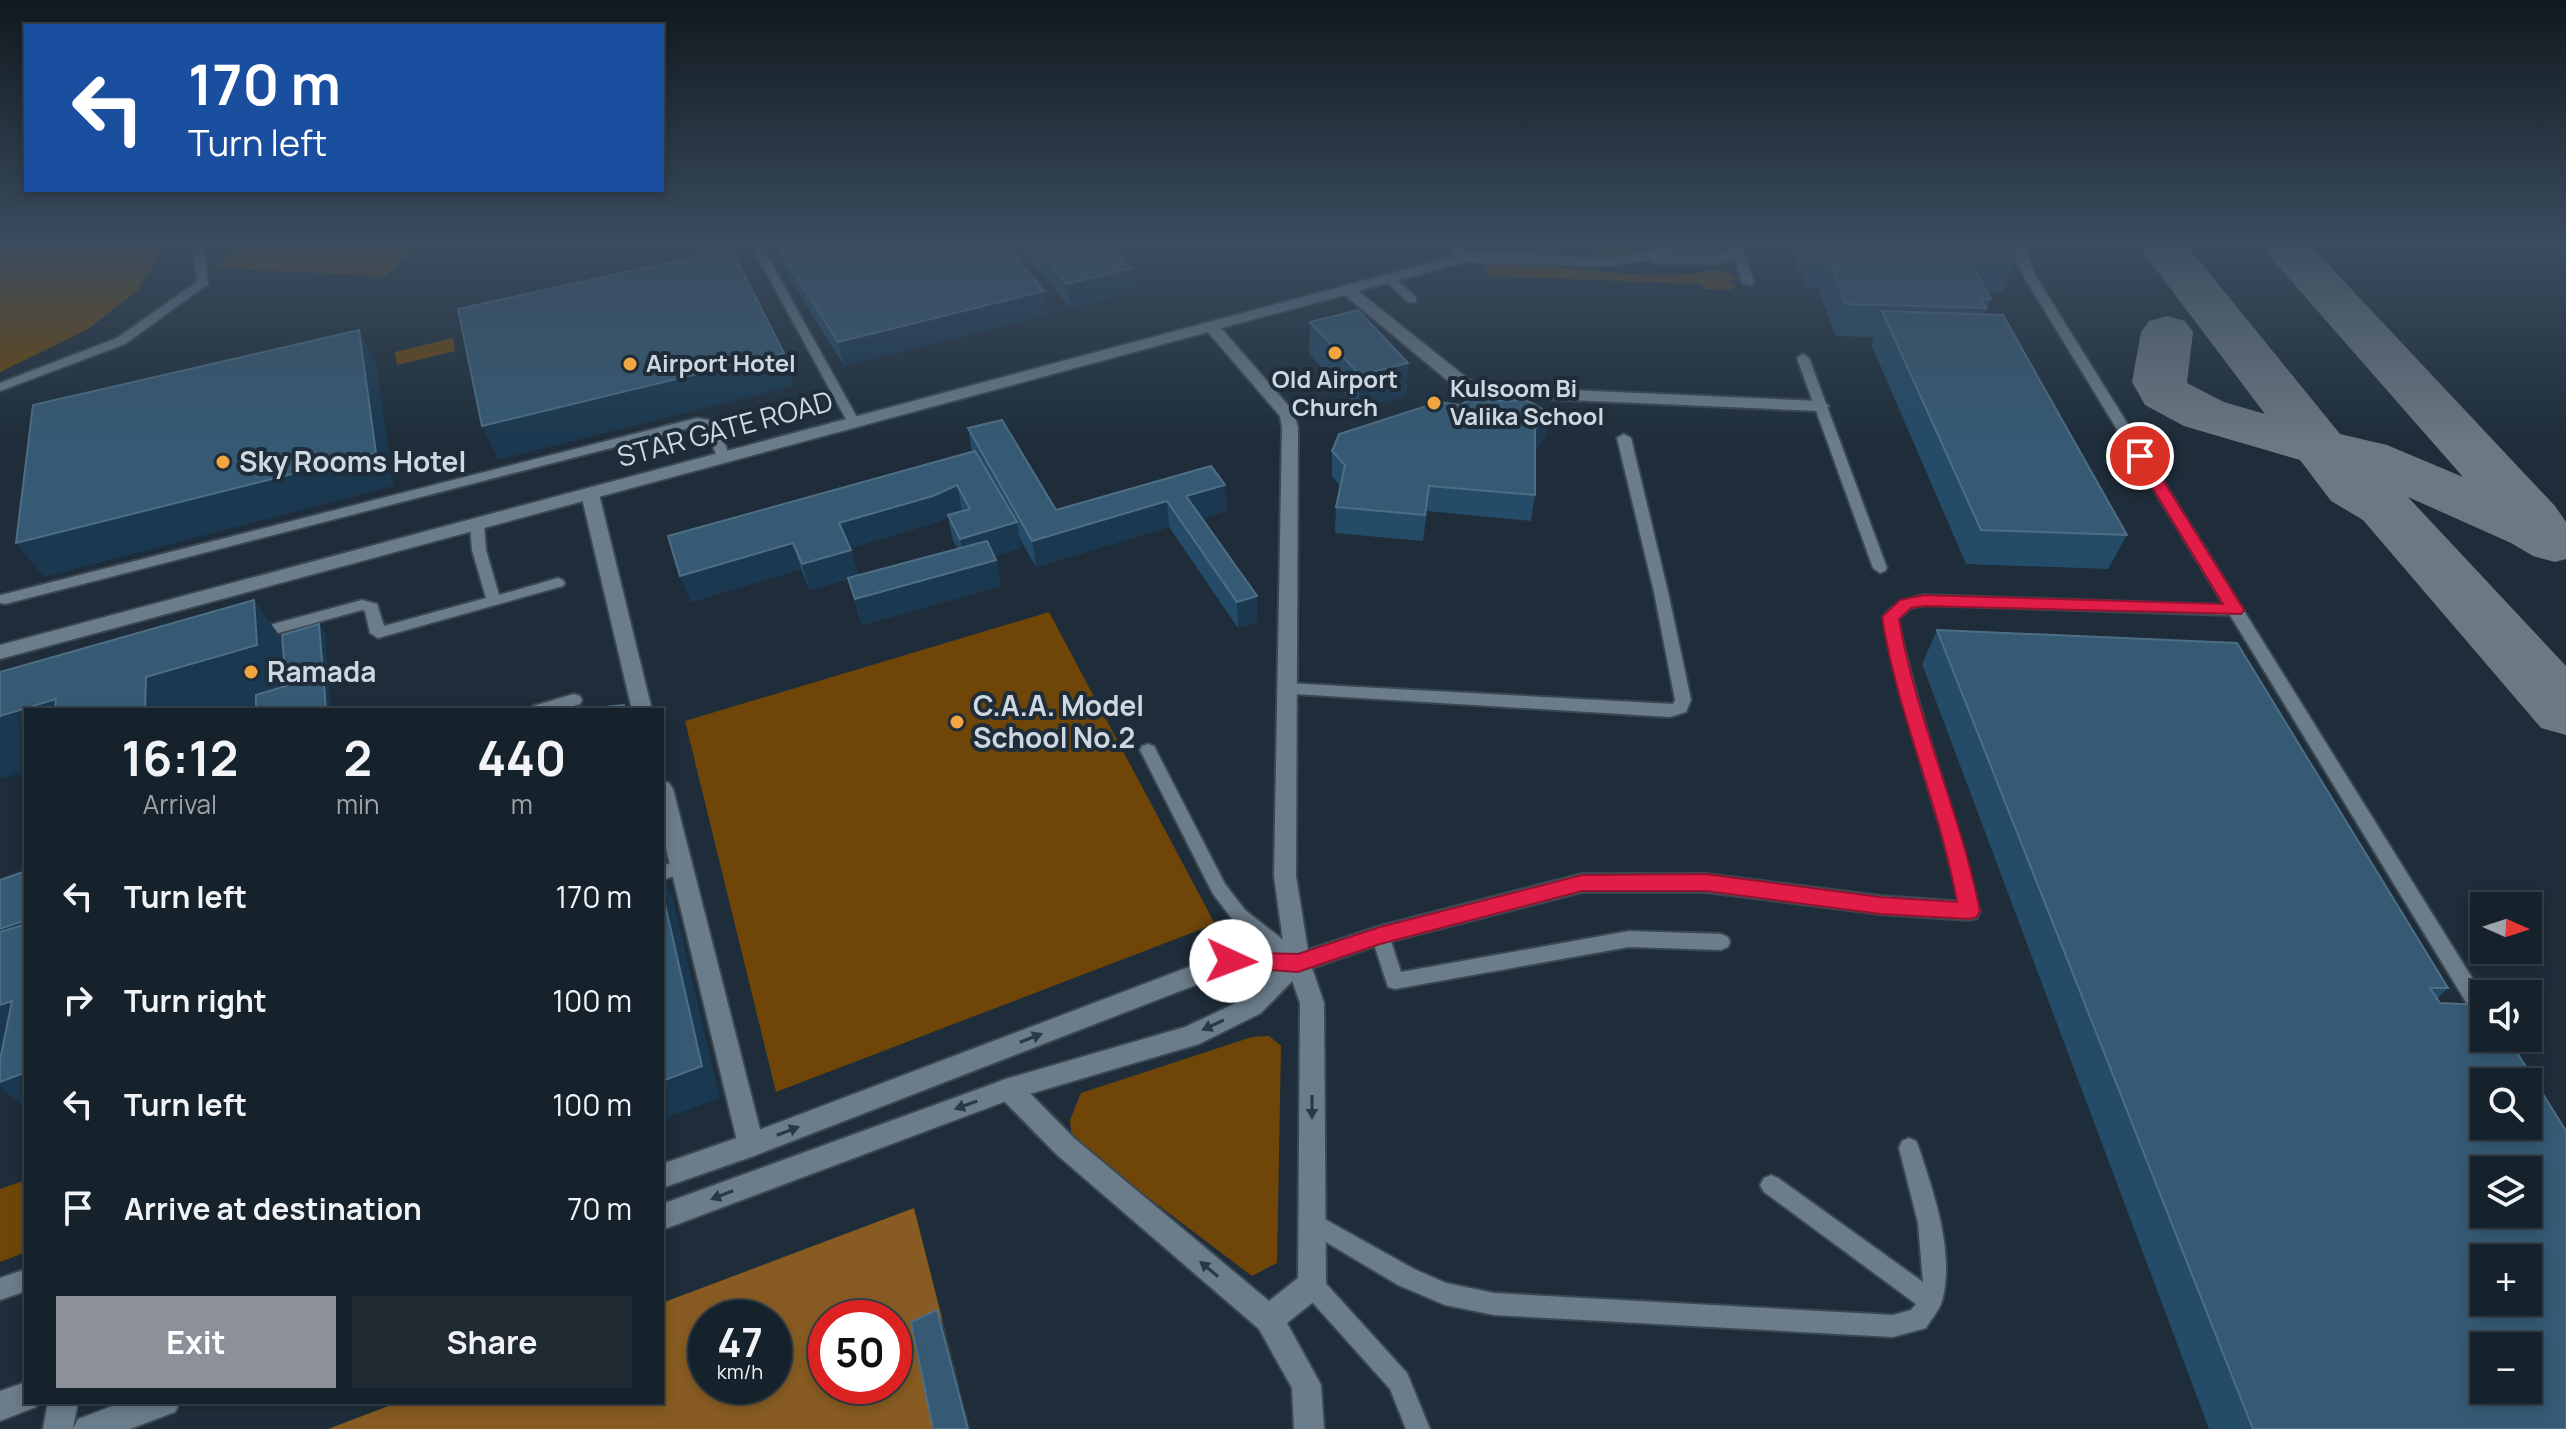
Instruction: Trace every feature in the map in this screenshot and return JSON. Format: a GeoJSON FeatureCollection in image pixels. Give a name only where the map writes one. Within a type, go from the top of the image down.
{"type":"FeatureCollection","features":[{"type":"Feature","properties":{"kind":"street","name":"STAR GATE ROAD"},"geometry":{"type":"LineString","coordinates":[[0,652],[1276,310]]}},
{"type":"Feature","properties":{"kind":"street"},"geometry":{"type":"LineString","coordinates":[[1372,310],[1465,387],[1475,391],[1821,406]]}},
{"type":"Feature","properties":{"kind":"street"},"geometry":{"type":"LineString","coordinates":[[1212,327],[1288,415],[1291,462],[1285,689],[1285,876],[1298,963],[1312,1003],[1312,1285],[1269,1319]]}},
{"type":"Feature","properties":{"kind":"street"},"geometry":{"type":"LineString","coordinates":[[590,494],[642,708]]}},
{"type":"Feature","properties":{"kind":"street"},"geometry":{"type":"LineString","coordinates":[[664,805],[672,870],[751,1145]]}},
{"type":"Feature","properties":{"kind":"street"},"geometry":{"type":"LineString","coordinates":[[664,1175],[751,1145],[1231,961],[1298,963],[1380,935],[1582,883],[1706,883],[1880,905],[1969,911]]}},
{"type":"Feature","properties":{"kind":"street"},"geometry":{"type":"LineString","coordinates":[[664,1216],[1009,1089],[1190,1036],[1253,1006],[1298,963]]}},
{"type":"Feature","properties":{"kind":"street"},"geometry":{"type":"LineString","coordinates":[[1009,1089],[1065,1146],[1269,1319],[1306,1385],[1309,1429]]}},
{"type":"Feature","properties":{"kind":"street"},"geometry":{"type":"LineString","coordinates":[[0,1406],[24,1398]]}},
{"type":"Feature","properties":{"kind":"street"},"geometry":{"type":"LineString","coordinates":[[58,1429],[63,1404]]}},
{"type":"Feature","properties":{"kind":"street"},"geometry":{"type":"LineString","coordinates":[[88,1429],[159,1404]]}},
{"type":"Feature","properties":{"kind":"lane"},"geometry":{"type":"LineString","coordinates":[[0,387],[97,353],[136,332],[168,310]]}},
{"type":"Feature","properties":{"kind":"lane"},"geometry":{"type":"LineString","coordinates":[[792,310],[853,421]]}},
{"type":"Feature","properties":{"kind":"lane"},"geometry":{"type":"LineString","coordinates":[[2050,310],[2470,991]]}},
{"type":"Feature","properties":{"kind":"lane"},"geometry":{"type":"LineString","coordinates":[[1803,358],[1880,568]]}},
{"type":"Feature","properties":{"kind":"lane"},"geometry":{"type":"LineString","coordinates":[[5,599],[697,422],[711,424],[723,457]]}},
{"type":"Feature","properties":{"kind":"lane"},"geometry":{"type":"LineString","coordinates":[[1285,689],[1670,711],[1680,708],[1683,700],[1668,623],[1624,438]]}},
{"type":"Feature","properties":{"kind":"lane"},"geometry":{"type":"LineString","coordinates":[[477,524],[479,550],[494,601]]}},
{"type":"Feature","properties":{"kind":"lane"},"geometry":{"type":"LineString","coordinates":[[241,638],[362,605],[372,608],[378,633],[558,583]]}},
{"type":"Feature","properties":{"kind":"lane"},"geometry":{"type":"LineString","coordinates":[[1969,911],[1960,863],[1897,662],[1890,617],[1906,604],[1924,600],[2235,610]]}},
{"type":"Feature","properties":{"kind":"lane"},"geometry":{"type":"LineString","coordinates":[[546,708],[574,700]]}},
{"type":"Feature","properties":{"kind":"lane"},"geometry":{"type":"LineString","coordinates":[[1148,750],[1219,889],[1239,915],[1298,963]]}},
{"type":"Feature","properties":{"kind":"lane"},"geometry":{"type":"LineString","coordinates":[[1380,935],[1395,981],[1629,939],[1721,942]]}},
{"type":"Feature","properties":{"kind":"lane"},"geometry":{"type":"LineString","coordinates":[[1312,1222],[1406,1277],[1445,1294],[1494,1304],[1893,1326],[1918,1320],[1931,1301],[1934,1279],[1925,1199],[1909,1148]]}},
{"type":"Feature","properties":{"kind":"lane"},"geometry":{"type":"LineString","coordinates":[[1771,1185],[1931,1301]]}},
{"type":"Feature","properties":{"kind":"lane"},"geometry":{"type":"LineString","coordinates":[[0,1289],[24,1281]]}},
{"type":"Feature","properties":{"kind":"lane"},"geometry":{"type":"LineString","coordinates":[[1312,1285],[1399,1381],[1418,1429]]}},
{"type":"Feature","properties":{"kind":"shaded area"},"geometry":{"type":"Polygon","coordinates":[[[0,310],[113,310],[88,329],[0,372],[0,310]]]}},
{"type":"Feature","properties":{"kind":"shaded area"},"geometry":{"type":"Polygon","coordinates":[[[453,338],[455,351],[397,365],[395,352],[453,338]]]}},
{"type":"Feature","properties":{"kind":"shaded area"},"geometry":{"type":"Polygon","coordinates":[[[1049,612],[1215,924],[776,1092],[685,721],[1049,612]]]}},
{"type":"Feature","properties":{"kind":"shaded area"},"geometry":{"type":"Polygon","coordinates":[[[1269,1036],[1281,1046],[1277,1263],[1252,1276],[1072,1140],[1070,1120],[1081,1093],[1252,1037],[1269,1036]]]}},
{"type":"Feature","properties":{"kind":"shaded area"},"geometry":{"type":"Polygon","coordinates":[[[24,1181],[24,1253],[0,1262],[0,1189],[24,1181]]]}},
{"type":"Feature","properties":{"kind":"shaded area"},"geometry":{"type":"Polygon","coordinates":[[[914,1208],[970,1429],[328,1429],[394,1404],[664,1404],[664,1302],[914,1208]]]}},
{"type":"Feature","properties":{"kind":"building","name":"Airport Hotel"},"geometry":{"type":"Polygon","coordinates":[[[458,310],[762,310],[784,353],[482,426],[458,310]]]}},
{"type":"Feature","properties":{"kind":"building"},"geometry":{"type":"Polygon","coordinates":[[[818,310],[969,310],[838,342],[818,310]]]}},
{"type":"Feature","properties":{"kind":"building"},"geometry":{"type":"Polygon","coordinates":[[[1358,310],[1408,363],[1360,375],[1310,322],[1358,310]]]}},
{"type":"Feature","properties":{"kind":"building"},"geometry":{"type":"Polygon","coordinates":[[[1882,311],[2003,315],[2127,535],[1981,530],[1882,311]]]}},
{"type":"Feature","properties":{"kind":"building","name":"Sky Rooms Hotel"},"geometry":{"type":"Polygon","coordinates":[[[359,330],[376,453],[16,543],[33,405],[359,330]]]}},
{"type":"Feature","properties":{"kind":"building"},"geometry":{"type":"Polygon","coordinates":[[[1479,394],[1499,401],[1527,400],[1549,413],[1535,429],[1535,495],[1429,486],[1425,515],[1336,507],[1345,465],[1332,451],[1339,434],[1439,402],[1460,405],[1479,394]]]}},
{"type":"Feature","properties":{"kind":"building"},"geometry":{"type":"Polygon","coordinates":[[[1002,420],[1056,510],[1211,466],[1225,485],[1186,496],[1257,596],[1237,602],[1167,501],[1032,541],[968,428],[1002,420]]]}},
{"type":"Feature","properties":{"kind":"building"},"geometry":{"type":"Polygon","coordinates":[[[975,451],[1017,522],[960,539],[948,515],[970,509],[957,485],[933,496],[839,523],[851,550],[802,564],[793,543],[680,576],[668,536],[975,451]]]}},
{"type":"Feature","properties":{"kind":"building"},"geometry":{"type":"Polygon","coordinates":[[[987,541],[996,560],[855,599],[848,578],[987,541]]]}},
{"type":"Feature","properties":{"kind":"building"},"geometry":{"type":"Polygon","coordinates":[[[254,600],[257,645],[146,677],[145,708],[55,708],[56,699],[0,716],[0,672],[254,600]]]}},
{"type":"Feature","properties":{"kind":"building","name":"Ramada"},"geometry":{"type":"Polygon","coordinates":[[[319,624],[326,708],[256,708],[256,695],[286,686],[282,635],[319,624]]]}},
{"type":"Feature","properties":{"kind":"building"},"geometry":{"type":"Polygon","coordinates":[[[1937,630],[2237,643],[2448,988],[2430,988],[2440,1003],[2470,1004],[2470,1052],[2517,1052],[2527,1068],[2470,1068],[2470,1140],[2542,1140],[2542,1093],[2566,1131],[2566,1429],[2253,1429],[1937,630]]]}},
{"type":"Feature","properties":{"kind":"building"},"geometry":{"type":"Polygon","coordinates":[[[624,705],[625,708],[594,708],[624,705]]]}},
{"type":"Feature","properties":{"kind":"building"},"geometry":{"type":"Polygon","coordinates":[[[24,872],[24,921],[0,929],[0,880],[24,872]]]}},
{"type":"Feature","properties":{"kind":"building"},"geometry":{"type":"Polygon","coordinates":[[[664,900],[702,1066],[664,1080],[664,900]]]}},
{"type":"Feature","properties":{"kind":"building"},"geometry":{"type":"Polygon","coordinates":[[[24,925],[24,1073],[0,1082],[0,1060],[12,1001],[0,1005],[0,932],[24,925]]]}},
{"type":"Feature","properties":{"kind":"building"},"geometry":{"type":"Polygon","coordinates":[[[937,1310],[968,1429],[933,1429],[912,1322],[937,1310]]]}},
{"type":"Feature","properties":{"kind":"taxiway"},"geometry":{"type":"LineString","coordinates":[[2212,310],[2320,447]]}},
{"type":"Feature","properties":{"kind":"taxiway"},"geometry":{"type":"LineString","coordinates":[[2343,310],[2534,519]]}},
{"type":"Feature","properties":{"kind":"taxiway"},"geometry":{"type":"LineString","coordinates":[[2167,332],[2159,382],[2164,393],[2204,414],[2320,447]]}},
{"type":"Feature","properties":{"kind":"taxiway"},"geometry":{"type":"LineString","coordinates":[[2320,447],[2367,457],[2533,529],[2555,542]]}},
{"type":"Feature","properties":{"kind":"taxiway"},"geometry":{"type":"LineString","coordinates":[[2320,447],[2352,488],[2384,507],[2566,710]]}},
{"type":"Feature","properties":{"kind":"place","name":"Old Airport Church"},"geometry":{"type":"Point","coordinates":[1335,353]}},
{"type":"Feature","properties":{"kind":"place","name":"Airport Hotel"},"geometry":{"type":"Point","coordinates":[630,364]}},
{"type":"Feature","properties":{"kind":"place","name":"Kulsoom Bi Valika School"},"geometry":{"type":"Point","coordinates":[1434,403]}},
{"type":"Feature","properties":{"kind":"place","name":"Sky Rooms Hotel"},"geometry":{"type":"Point","coordinates":[223,462]}},
{"type":"Feature","properties":{"kind":"place","name":"Ramada"},"geometry":{"type":"Point","coordinates":[251,672]}},
{"type":"Feature","properties":{"kind":"place","name":"C.A.A. Model School No.2"},"geometry":{"type":"Point","coordinates":[957,722]}},
{"type":"Feature","properties":{"kind":"route"},"geometry":{"type":"LineString","coordinates":[[1231,961],[1298,963],[1380,935],[1582,883],[1706,883],[1880,905],[1969,911],[1960,863],[1897,662],[1890,617],[1906,604],[1924,600],[2235,610],[2140,456]]}}]}
